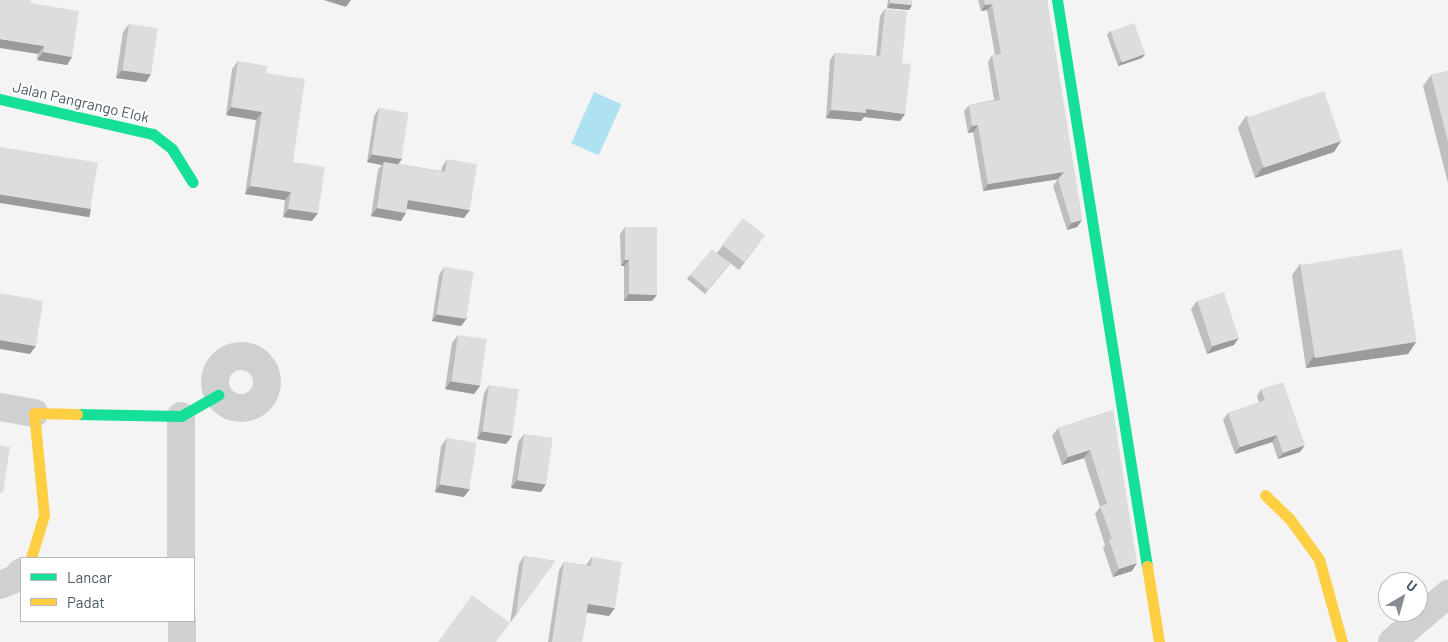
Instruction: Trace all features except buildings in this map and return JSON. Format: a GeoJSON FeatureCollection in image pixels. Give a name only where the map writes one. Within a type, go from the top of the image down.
{"type":"FeatureCollection","features":[{"type":"Feature","properties":{"kind":"street"},"geometry":{"type":"LineString","coordinates":[[1057,0],[1159,642]]}},
{"type":"Feature","properties":{"kind":"street","name":"Jalan Pangrango Elok"},"geometry":{"type":"LineString","coordinates":[[0,99],[153,134],[172,149],[193,182]]}},
{"type":"Feature","properties":{"kind":"street"},"geometry":{"type":"LineString","coordinates":[[0,407],[34,413],[181,416],[218,395]]}},
{"type":"Feature","properties":{"kind":"street"},"geometry":{"type":"LineString","coordinates":[[31,557],[44,515],[34,413]]}},
{"type":"Feature","properties":{"kind":"street"},"geometry":{"type":"LineString","coordinates":[[181,416],[182,557]]}},
{"type":"Feature","properties":{"kind":"street"},"geometry":{"type":"LineString","coordinates":[[1265,495],[1289,518],[1319,558],[1342,642]]}},
{"type":"Feature","properties":{"kind":"street"},"geometry":{"type":"LineString","coordinates":[[0,585],[17,578],[20,574]]}},
{"type":"Feature","properties":{"kind":"street"},"geometry":{"type":"LineString","coordinates":[[1392,642],[1448,594]]}},
{"type":"Feature","properties":{"kind":"street"},"geometry":{"type":"LineString","coordinates":[[182,622],[182,642]]}},
{"type":"Feature","properties":{"kind":"water"},"geometry":{"type":"Polygon","coordinates":[[[594,92],[621,104],[599,155],[571,143],[594,92]]]}},
{"type":"Feature","properties":{"kind":"traffic: fast"},"geometry":{"type":"LineString","coordinates":[[1057,0],[1147,566]]}},
{"type":"Feature","properties":{"kind":"traffic: fast"},"geometry":{"type":"LineString","coordinates":[[0,99],[153,134],[172,149],[193,182]]}},
{"type":"Feature","properties":{"kind":"traffic: fast"},"geometry":{"type":"LineString","coordinates":[[77,414],[181,416],[218,395]]}},
{"type":"Feature","properties":{"kind":"traffic: slow"},"geometry":{"type":"LineString","coordinates":[[31,557],[44,515],[34,413],[77,414]]}},
{"type":"Feature","properties":{"kind":"traffic: slow"},"geometry":{"type":"LineString","coordinates":[[1265,495],[1289,518],[1319,559],[1342,642]]}},
{"type":"Feature","properties":{"kind":"traffic: slow"},"geometry":{"type":"LineString","coordinates":[[1147,566],[1159,642]]}}]}
